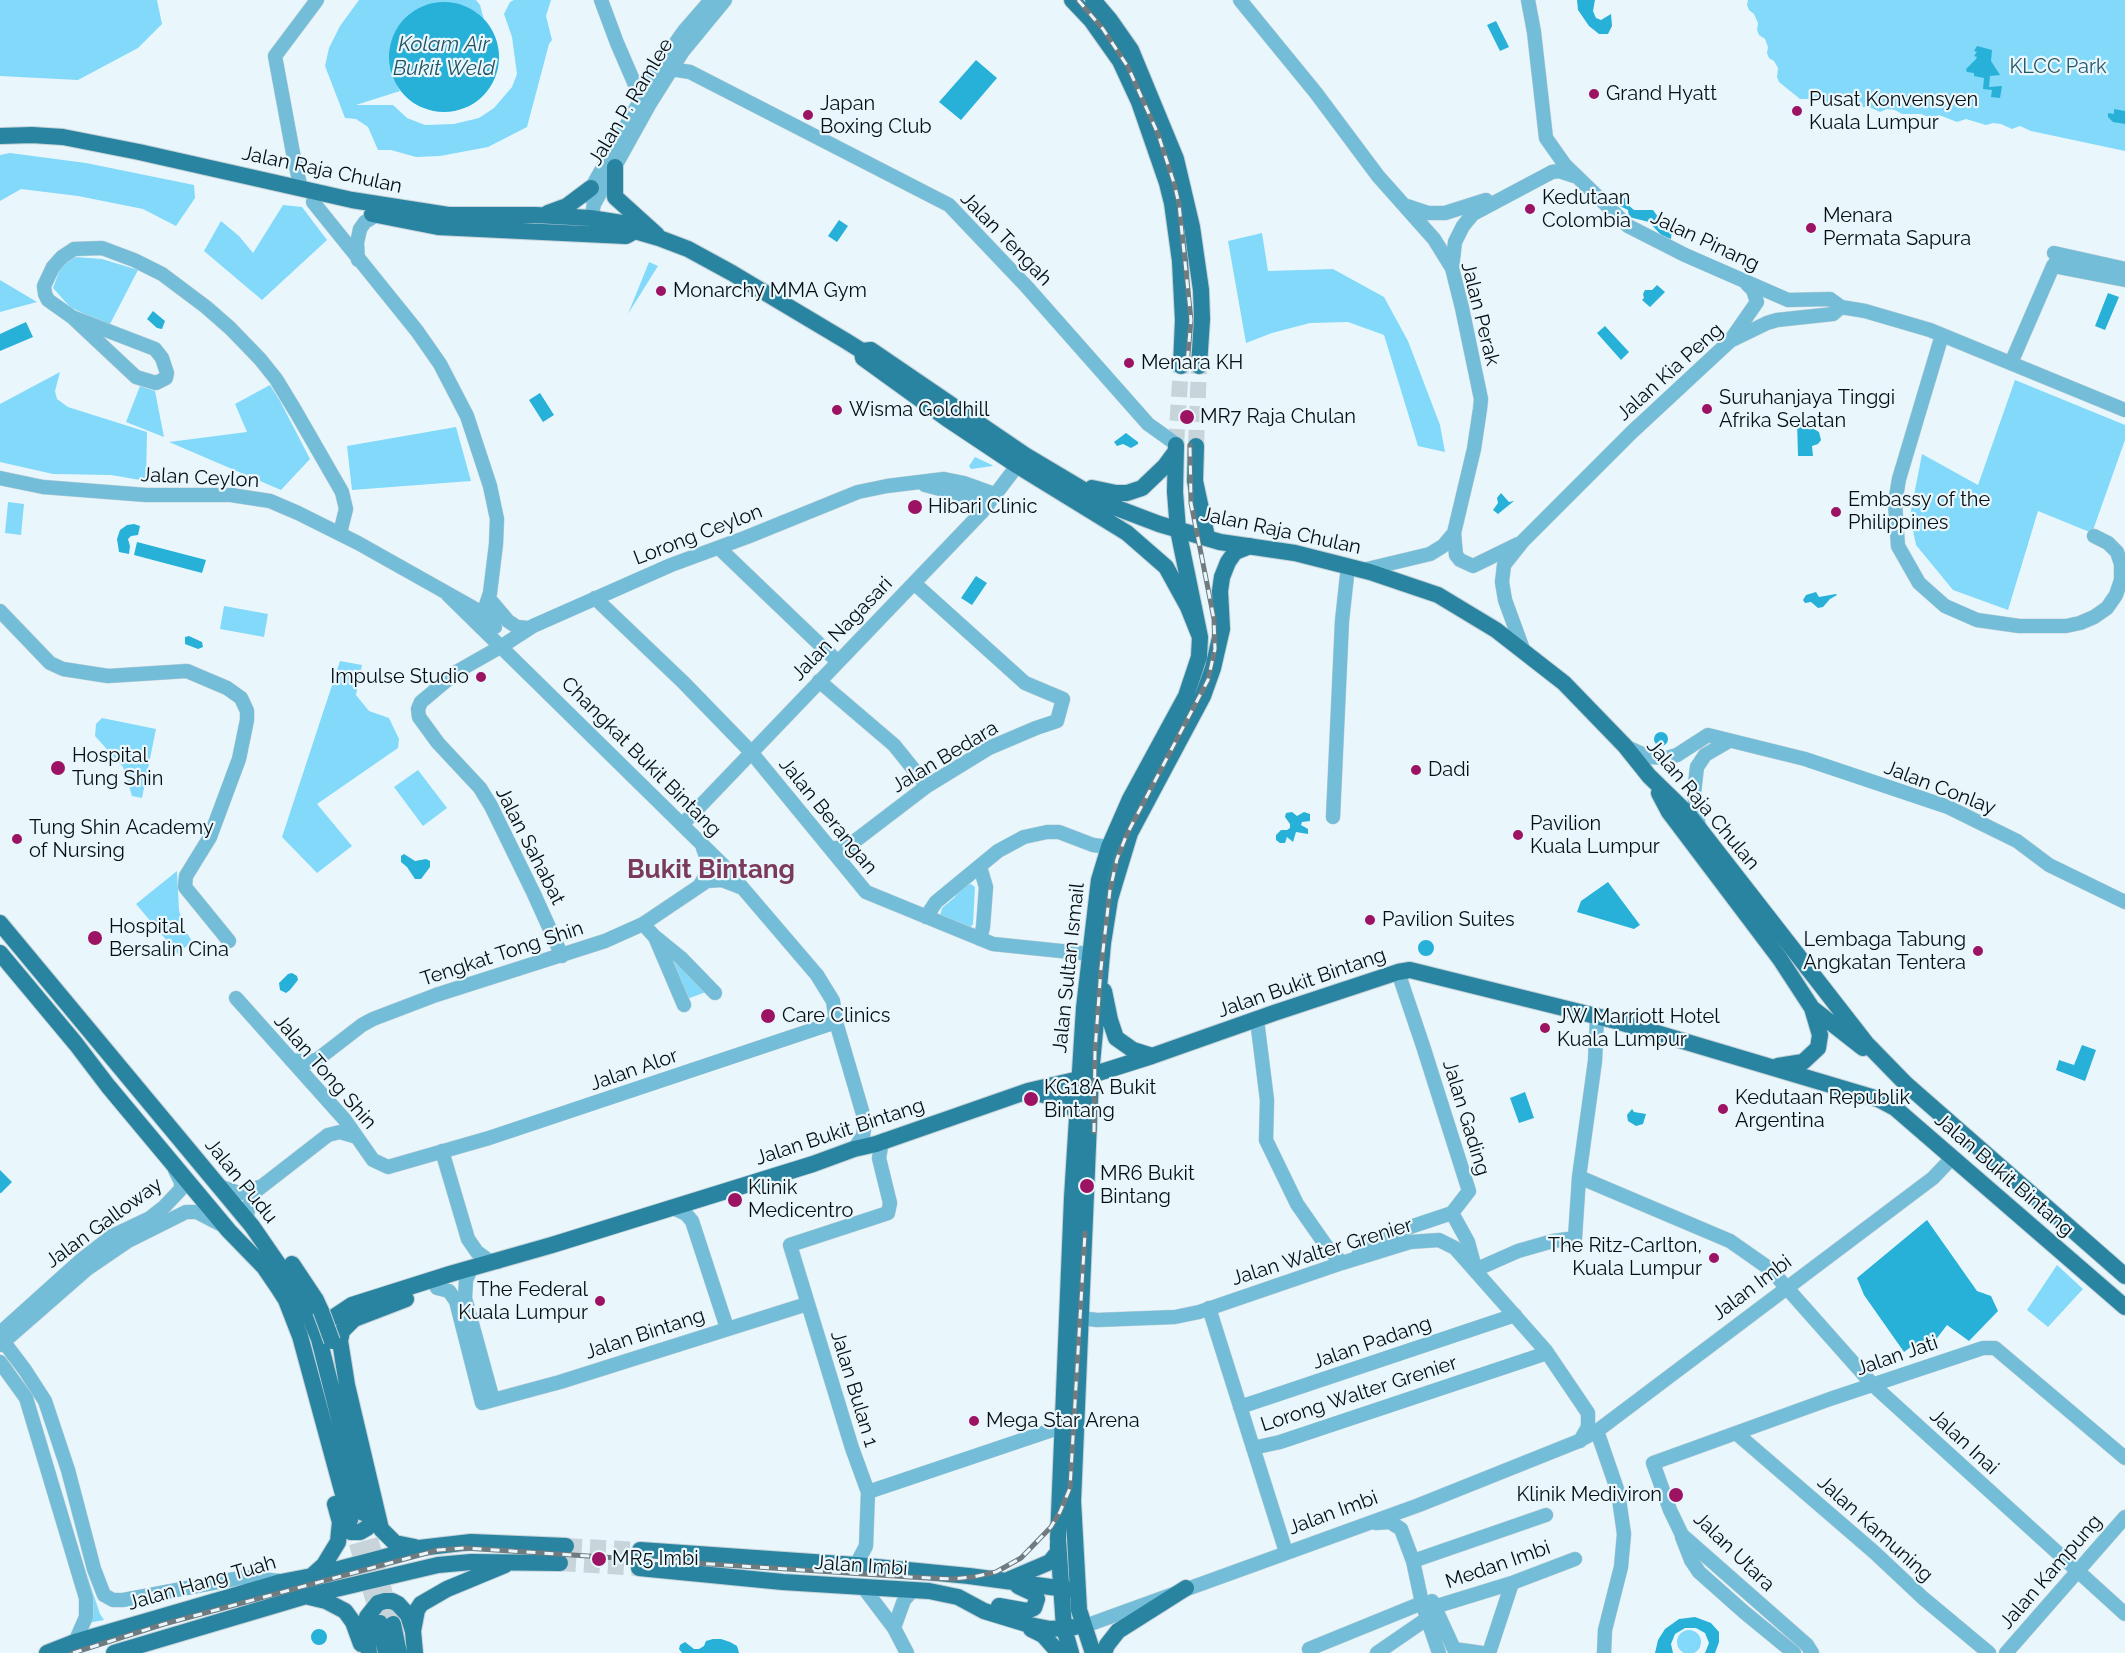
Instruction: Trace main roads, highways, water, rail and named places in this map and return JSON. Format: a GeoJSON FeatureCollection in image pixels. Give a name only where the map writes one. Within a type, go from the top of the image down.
{"type":"FeatureCollection","features":[{"type":"Feature","properties":{"kind":"main road"},"geometry":{"type":"LineString","coordinates":[[1071,0],[1091,20],[1120,61],[1139,102],[1167,183],[1180,261],[1183,320],[1181,366]]}},
{"type":"Feature","properties":{"kind":"main road"},"geometry":{"type":"LineString","coordinates":[[1093,0],[1131,50],[1176,159],[1192,227],[1201,290],[1199,366]]}},
{"type":"Feature","properties":{"kind":"main road","name":"Jalan Raja Chulan"},"geometry":{"type":"LineString","coordinates":[[0,136],[55,136],[91,142],[376,215],[438,226],[627,224],[635,231],[688,249],[724,268],[862,351],[871,350],[1021,460],[1127,533],[1166,567],[1188,607],[1200,637]]}},
{"type":"Feature","properties":{"kind":"main road","name":"Jalan Raja Chulan"},"geometry":{"type":"LineString","coordinates":[[0,147],[58,147],[106,154],[307,196],[448,215],[535,215],[585,225]]}},
{"type":"Feature","properties":{"kind":"main road"},"geometry":{"type":"LineString","coordinates":[[615,167],[615,197],[659,238]]}},
{"type":"Feature","properties":{"kind":"main road"},"geometry":{"type":"LineString","coordinates":[[535,215],[567,206],[591,188]]}},
{"type":"Feature","properties":{"kind":"main road","name":"Jalan Sultan Ismail"},"geometry":{"type":"LineString","coordinates":[[1063,478],[1105,492],[1127,493],[1142,488],[1165,466],[1176,446],[1178,530],[1200,637],[1199,657],[1186,696],[1130,799],[1109,847],[1099,880],[1090,954],[1085,1077],[1081,1318],[1069,1589]]}},
{"type":"Feature","properties":{"kind":"main road"},"geometry":{"type":"LineString","coordinates":[[1196,446],[1195,481],[1207,537]]}},
{"type":"Feature","properties":{"kind":"main road","name":"Jalan Raja Chulan"},"geometry":{"type":"LineString","coordinates":[[1021,460],[1063,478],[1109,505],[1138,518],[1220,542],[1295,553],[1355,568],[1438,595],[1484,622],[1564,683],[1625,746],[1649,776],[1699,828],[1866,1043]]}},
{"type":"Feature","properties":{"kind":"main road","name":"Jalan Sultan Ismail"},"geometry":{"type":"LineString","coordinates":[[1093,1653],[1079,1610],[1069,1589],[1058,1539],[1071,1198],[1078,1116],[1101,978],[1102,943],[1110,898],[1130,833],[1203,696],[1213,668],[1222,629],[1220,591],[1225,570],[1235,552],[1251,546]]}},
{"type":"Feature","properties":{"kind":"main road"},"geometry":{"type":"LineString","coordinates":[[1649,776],[1670,812],[1780,959],[1812,1008],[1820,1035],[1818,1048],[1803,1062],[1771,1067]]}},
{"type":"Feature","properties":{"kind":"main road","name":"Jalan Pudu"},"geometry":{"type":"LineString","coordinates":[[1,925],[249,1223],[303,1302],[319,1339],[328,1374],[357,1516]]}},
{"type":"Feature","properties":{"kind":"main road","name":"Jalan Pudu"},"geometry":{"type":"LineString","coordinates":[[0,953],[171,1162],[270,1276],[286,1300],[357,1516]]}},
{"type":"Feature","properties":{"kind":"main road","name":"Jalan Bukit Bintang"},"geometry":{"type":"LineString","coordinates":[[471,1269],[813,1164],[955,1118],[1028,1091],[1085,1077],[1152,1056],[1398,972],[1410,970],[1597,1017],[1878,1099],[1895,1108],[2125,1308]]}},
{"type":"Feature","properties":{"kind":"main road"},"geometry":{"type":"LineString","coordinates":[[1101,978],[1116,1038],[1133,1050],[1152,1056]]}},
{"type":"Feature","properties":{"kind":"main road"},"geometry":{"type":"LineString","coordinates":[[1812,1008],[1887,1065]]}},
{"type":"Feature","properties":{"kind":"main road","name":"Jalan Bukit Bintang"},"geometry":{"type":"LineString","coordinates":[[1866,1043],[1948,1121],[2125,1276]]}},
{"type":"Feature","properties":{"kind":"main road"},"geometry":{"type":"LineString","coordinates":[[1028,1091],[1040,1092],[1070,1104],[1078,1116]]}},
{"type":"Feature","properties":{"kind":"main road"},"geometry":{"type":"LineString","coordinates":[[1948,1121],[1958,1141],[1957,1151],[1952,1158]]}},
{"type":"Feature","properties":{"kind":"main road"},"geometry":{"type":"LineString","coordinates":[[249,1223],[287,1258],[328,1314],[328,1374]]}},
{"type":"Feature","properties":{"kind":"main road"},"geometry":{"type":"LineString","coordinates":[[328,1314],[471,1269]]}},
{"type":"Feature","properties":{"kind":"main road"},"geometry":{"type":"LineString","coordinates":[[357,1516],[347,1386],[340,1341],[345,1326],[354,1319],[459,1279],[471,1269]]}},
{"type":"Feature","properties":{"kind":"main road"},"geometry":{"type":"LineString","coordinates":[[329,1339],[347,1386]]}},
{"type":"Feature","properties":{"kind":"main road"},"geometry":{"type":"LineString","coordinates":[[357,1516],[381,1529],[388,1538],[402,1545],[419,1548],[471,1542],[566,1546]]}},
{"type":"Feature","properties":{"kind":"main road"},"geometry":{"type":"LineString","coordinates":[[312,1576],[334,1552],[340,1532],[357,1516]]}},
{"type":"Feature","properties":{"kind":"main road"},"geometry":{"type":"LineString","coordinates":[[1006,1581],[1050,1562],[1058,1552],[1058,1539]]}},
{"type":"Feature","properties":{"kind":"main road","name":"Jalan Hang Tuah"},"geometry":{"type":"LineString","coordinates":[[47,1653],[75,1642],[281,1582],[419,1548]]}},
{"type":"Feature","properties":{"kind":"main road","name":"Jalan Imbi"},"geometry":{"type":"LineString","coordinates":[[640,1550],[879,1567],[1069,1589]]}},
{"type":"Feature","properties":{"kind":"main road"},"geometry":{"type":"LineString","coordinates":[[415,1653],[413,1631],[417,1610],[428,1600],[447,1589],[512,1563]]}},
{"type":"Feature","properties":{"kind":"main road"},"geometry":{"type":"LineString","coordinates":[[114,1653],[306,1596],[438,1564],[560,1563]]}},
{"type":"Feature","properties":{"kind":"main road","name":"Jalan Imbi"},"geometry":{"type":"LineString","coordinates":[[639,1568],[783,1582],[929,1591],[958,1597],[984,1611],[1050,1629],[1084,1626]]}},
{"type":"Feature","properties":{"kind":"main road"},"geometry":{"type":"LineString","coordinates":[[958,1597],[1016,1610],[1027,1611],[1034,1608],[1037,1599],[1035,1594],[1006,1581]]}},
{"type":"Feature","properties":{"kind":"main road"},"geometry":{"type":"LineString","coordinates":[[1104,1653],[1118,1631],[1186,1588]]}},
{"type":"Feature","properties":{"kind":"main road"},"geometry":{"type":"LineString","coordinates":[[1069,1589],[1064,1628],[1071,1653]]}},
{"type":"Feature","properties":{"kind":"main road"},"geometry":{"type":"LineString","coordinates":[[306,1596],[326,1601],[345,1611],[359,1634],[364,1653]]}},
{"type":"Feature","properties":{"kind":"main road"},"geometry":{"type":"LineString","coordinates":[[369,1653],[366,1623],[370,1612],[378,1603],[392,1601],[403,1608],[413,1631]]}},
{"type":"Feature","properties":{"kind":"main road"},"geometry":{"type":"LineString","coordinates":[[1014,1620],[1043,1635],[1059,1653]]}},
{"type":"Feature","properties":{"kind":"main road"},"geometry":{"type":"LineString","coordinates":[[386,1653],[386,1623],[399,1653]]}},
{"type":"Feature","properties":{"kind":"water"},"geometry":{"type":"Polygon","coordinates":[[[1577,0],[1595,0],[1593,11],[1596,18],[1601,20],[1611,14],[1612,26],[1608,34],[1599,34],[1589,26],[1578,10],[1577,0]]]}},
{"type":"Feature","properties":{"kind":"water","name":"Kolam Air Bukit Weld"},"geometry":{"type":"Polygon","coordinates":[[[444,2],[465,6],[483,18],[495,36],[499,57],[495,78],[483,96],[465,108],[444,112],[423,108],[405,96],[393,78],[389,57],[393,36],[405,18],[423,6],[444,2]]]}},
{"type":"Feature","properties":{"kind":"water"},"geometry":{"type":"Polygon","coordinates":[[[1496,21],[1509,47],[1500,51],[1487,25],[1496,21]]]}},
{"type":"Feature","properties":{"kind":"water"},"geometry":{"type":"Polygon","coordinates":[[[1977,46],[1992,50],[1991,61],[2000,75],[1990,76],[1989,87],[2002,86],[2000,98],[1991,97],[1992,90],[1983,89],[1984,78],[1967,72],[1966,69],[1977,57],[1974,56],[1977,52],[1974,51],[1977,46]]]}},
{"type":"Feature","properties":{"kind":"water"},"geometry":{"type":"Polygon","coordinates":[[[976,60],[997,78],[961,120],[939,102],[976,60]]]}},
{"type":"Feature","properties":{"kind":"water"},"geometry":{"type":"Polygon","coordinates":[[[2114,109],[2125,111],[2125,124],[2113,122],[2108,117],[2108,113],[2114,114],[2114,109]]]}},
{"type":"Feature","properties":{"kind":"water"},"geometry":{"type":"Polygon","coordinates":[[[1619,198],[1625,198],[1626,203],[1634,210],[1653,210],[1661,221],[1672,229],[1671,239],[1662,236],[1649,222],[1629,217],[1628,210],[1618,205],[1619,198]]]}},
{"type":"Feature","properties":{"kind":"water"},"geometry":{"type":"Polygon","coordinates":[[[839,220],[848,226],[837,242],[828,236],[839,220]]]}},
{"type":"Feature","properties":{"kind":"water"},"geometry":{"type":"Polygon","coordinates":[[[1657,285],[1665,292],[1650,307],[1642,300],[1643,294],[1645,290],[1652,290],[1657,285]]]}},
{"type":"Feature","properties":{"kind":"water"},"geometry":{"type":"Polygon","coordinates":[[[2108,293],[2119,297],[2105,330],[2095,326],[2108,293]]]}},
{"type":"Feature","properties":{"kind":"water"},"geometry":{"type":"Polygon","coordinates":[[[153,311],[165,321],[162,329],[157,328],[147,319],[153,311]]]}},
{"type":"Feature","properties":{"kind":"water"},"geometry":{"type":"Polygon","coordinates":[[[26,322],[33,337],[0,351],[0,334],[26,322]]]}},
{"type":"Feature","properties":{"kind":"water"},"geometry":{"type":"Polygon","coordinates":[[[1605,326],[1629,352],[1621,360],[1597,333],[1605,326]]]}},
{"type":"Feature","properties":{"kind":"water"},"geometry":{"type":"Polygon","coordinates":[[[540,393],[554,415],[543,422],[529,400],[540,393]]]}},
{"type":"Feature","properties":{"kind":"water"},"geometry":{"type":"Polygon","coordinates":[[[1812,418],[1812,428],[1819,432],[1821,440],[1812,446],[1813,456],[1798,456],[1797,420],[1812,418]]]}},
{"type":"Feature","properties":{"kind":"water"},"geometry":{"type":"Polygon","coordinates":[[[1126,433],[1138,444],[1131,448],[1123,444],[1117,446],[1114,442],[1126,433]]]}},
{"type":"Feature","properties":{"kind":"water"},"geometry":{"type":"Polygon","coordinates":[[[1501,493],[1509,502],[1514,501],[1498,514],[1493,510],[1501,493]]]}},
{"type":"Feature","properties":{"kind":"water"},"geometry":{"type":"Polygon","coordinates":[[[127,525],[140,526],[138,535],[128,539],[129,554],[119,552],[117,539],[120,530],[127,525]]]}},
{"type":"Feature","properties":{"kind":"water"},"geometry":{"type":"Polygon","coordinates":[[[137,542],[206,560],[202,573],[134,555],[137,542]]]}},
{"type":"Feature","properties":{"kind":"water"},"geometry":{"type":"Polygon","coordinates":[[[976,576],[987,583],[972,605],[961,598],[976,576]]]}},
{"type":"Feature","properties":{"kind":"water"},"geometry":{"type":"Polygon","coordinates":[[[1816,592],[1819,597],[1837,595],[1823,607],[1818,608],[1811,602],[1805,603],[1803,600],[1806,595],[1816,592]]]}},
{"type":"Feature","properties":{"kind":"water"},"geometry":{"type":"Polygon","coordinates":[[[189,636],[202,642],[203,647],[198,649],[185,644],[185,637],[189,636]]]}},
{"type":"Feature","properties":{"kind":"water"},"geometry":{"type":"Polygon","coordinates":[[[1661,732],[1666,734],[1668,739],[1666,744],[1661,746],[1656,744],[1654,739],[1656,734],[1661,732]]]}},
{"type":"Feature","properties":{"kind":"water"},"geometry":{"type":"Polygon","coordinates":[[[1292,812],[1297,816],[1304,812],[1310,814],[1310,821],[1302,822],[1301,825],[1308,829],[1308,834],[1296,832],[1293,842],[1287,837],[1285,843],[1280,843],[1276,840],[1276,835],[1281,830],[1290,828],[1285,817],[1286,813],[1292,812]]]}},
{"type":"Feature","properties":{"kind":"water"},"geometry":{"type":"Polygon","coordinates":[[[404,854],[415,861],[426,859],[430,861],[430,867],[421,879],[415,879],[401,862],[401,856],[404,854]]]}},
{"type":"Feature","properties":{"kind":"water"},"geometry":{"type":"Polygon","coordinates":[[[1608,882],[1640,925],[1634,929],[1577,912],[1581,901],[1608,882]]]}},
{"type":"Feature","properties":{"kind":"water"},"geometry":{"type":"Polygon","coordinates":[[[1426,940],[1434,948],[1426,956],[1418,948],[1426,940]]]}},
{"type":"Feature","properties":{"kind":"water"},"geometry":{"type":"Polygon","coordinates":[[[292,973],[297,976],[298,980],[286,993],[280,990],[279,983],[292,973]]]}},
{"type":"Feature","properties":{"kind":"water"},"geometry":{"type":"Polygon","coordinates":[[[2082,1045],[2096,1050],[2085,1081],[2056,1070],[2059,1060],[2074,1065],[2082,1045]]]}},
{"type":"Feature","properties":{"kind":"water"},"geometry":{"type":"Polygon","coordinates":[[[1525,1092],[1534,1118],[1519,1123],[1510,1098],[1525,1092]]]}},
{"type":"Feature","properties":{"kind":"water"},"geometry":{"type":"Polygon","coordinates":[[[1632,1109],[1634,1112],[1646,1114],[1643,1124],[1636,1126],[1628,1121],[1627,1115],[1632,1109]]]}},
{"type":"Feature","properties":{"kind":"water"},"geometry":{"type":"Polygon","coordinates":[[[0,1170],[12,1182],[1,1193],[0,1193],[0,1170]]]}},
{"type":"Feature","properties":{"kind":"water"},"geometry":{"type":"Polygon","coordinates":[[[1927,1220],[1977,1291],[1991,1296],[1998,1311],[1969,1341],[1947,1325],[1931,1346],[1919,1341],[1904,1352],[1864,1295],[1857,1278],[1927,1220]]]}},
{"type":"Feature","properties":{"kind":"water"},"geometry":{"type":"Polygon","coordinates":[[[1695,1617],[1711,1623],[1719,1632],[1719,1642],[1715,1653],[1705,1653],[1709,1643],[1705,1633],[1696,1628],[1685,1628],[1675,1634],[1671,1644],[1673,1653],[1655,1653],[1658,1640],[1665,1629],[1679,1619],[1695,1617]]]}},
{"type":"Feature","properties":{"kind":"water"},"geometry":{"type":"Polygon","coordinates":[[[316,1629],[322,1629],[327,1637],[325,1643],[316,1645],[311,1640],[311,1634],[316,1629]]]}},
{"type":"Feature","properties":{"kind":"water"},"geometry":{"type":"Polygon","coordinates":[[[713,1639],[730,1642],[737,1646],[739,1653],[682,1653],[679,1649],[680,1645],[685,1642],[694,1649],[699,1649],[706,1641],[713,1639]]]}},
{"type":"Feature","properties":{"kind":"tunnel"},"geometry":{"type":"LineString","coordinates":[[1176,445],[1181,366]]}},
{"type":"Feature","properties":{"kind":"tunnel"},"geometry":{"type":"LineString","coordinates":[[1196,446],[1199,366]]}},
{"type":"Feature","properties":{"kind":"tunnel"},"geometry":{"type":"LineString","coordinates":[[364,1516],[393,1624]]}},
{"type":"Feature","properties":{"kind":"tunnel"},"geometry":{"type":"LineString","coordinates":[[350,1520],[379,1619]]}},
{"type":"Feature","properties":{"kind":"tunnel"},"geometry":{"type":"LineString","coordinates":[[566,1546],[640,1550]]}},
{"type":"Feature","properties":{"kind":"tunnel"},"geometry":{"type":"LineString","coordinates":[[560,1563],[639,1568]]}},
{"type":"Feature","properties":{"kind":"railway"},"geometry":{"type":"LineString","coordinates":[[1078,0],[1103,29],[1128,67],[1158,134],[1174,183],[1179,204],[1191,320],[1187,364]]}},
{"type":"Feature","properties":{"kind":"railway"},"geometry":{"type":"LineString","coordinates":[[1094,1132],[1095,1051],[1101,968],[1110,890],[1117,859],[1127,834],[1208,680],[1215,649],[1214,619],[1191,503],[1190,445]]}},
{"type":"Feature","properties":{"kind":"railway"},"geometry":{"type":"LineString","coordinates":[[73,1653],[164,1624],[438,1550],[465,1548],[952,1579],[996,1572],[1021,1558],[1051,1527],[1070,1488],[1085,1233]]}},
{"type":"Feature","properties":{"kind":"place","name":"Grand Hyatt"},"geometry":{"type":"Point","coordinates":[1594,94]}},
{"type":"Feature","properties":{"kind":"place","name":"Pusat Konvensyen Kuala Lumpur"},"geometry":{"type":"Point","coordinates":[1797,111]}},
{"type":"Feature","properties":{"kind":"place","name":"Japan Boxing Club"},"geometry":{"type":"Point","coordinates":[808,115]}},
{"type":"Feature","properties":{"kind":"place","name":"Kedutaan Colombia"},"geometry":{"type":"Point","coordinates":[1530,209]}},
{"type":"Feature","properties":{"kind":"place","name":"Menara Permata Sapura"},"geometry":{"type":"Point","coordinates":[1811,228]}},
{"type":"Feature","properties":{"kind":"place","name":"Monarchy MMA Gym"},"geometry":{"type":"Point","coordinates":[661,291]}},
{"type":"Feature","properties":{"kind":"place","name":"Menara KH"},"geometry":{"type":"Point","coordinates":[1129,363]}},
{"type":"Feature","properties":{"kind":"place","name":"Suruhanjaya Tinggi Afrika Selatan"},"geometry":{"type":"Point","coordinates":[1707,409]}},
{"type":"Feature","properties":{"kind":"place","name":"Wisma Goldhill"},"geometry":{"type":"Point","coordinates":[837,410]}},
{"type":"Feature","properties":{"kind":"place","name":"MR7 Raja Chulan"},"geometry":{"type":"Point","coordinates":[1187,417]}},
{"type":"Feature","properties":{"kind":"place","name":"Hibari Clinic"},"geometry":{"type":"Point","coordinates":[915,507]}},
{"type":"Feature","properties":{"kind":"place","name":"Embassy of the Philippines"},"geometry":{"type":"Point","coordinates":[1836,512]}},
{"type":"Feature","properties":{"kind":"place","name":"Impulse Studio"},"geometry":{"type":"Point","coordinates":[481,677]}},
{"type":"Feature","properties":{"kind":"place","name":"Hospital Tung Shin"},"geometry":{"type":"Point","coordinates":[58,768]}},
{"type":"Feature","properties":{"kind":"place","name":"Dadi"},"geometry":{"type":"Point","coordinates":[1416,770]}},
{"type":"Feature","properties":{"kind":"place","name":"Pavilion Kuala Lumpur"},"geometry":{"type":"Point","coordinates":[1518,835]}},
{"type":"Feature","properties":{"kind":"place","name":"Tung Shin Academy of Nursing"},"geometry":{"type":"Point","coordinates":[17,839]}},
{"type":"Feature","properties":{"kind":"place","name":"Pavilion Suites"},"geometry":{"type":"Point","coordinates":[1370,920]}},
{"type":"Feature","properties":{"kind":"place","name":"Hospital Bersalin Cina"},"geometry":{"type":"Point","coordinates":[95,938]}},
{"type":"Feature","properties":{"kind":"place","name":"Lembaga Tabung Angkatan Tentera"},"geometry":{"type":"Point","coordinates":[1978,951]}},
{"type":"Feature","properties":{"kind":"place","name":"Care Clinics"},"geometry":{"type":"Point","coordinates":[768,1016]}},
{"type":"Feature","properties":{"kind":"place","name":"JW Marriott Hotel Kuala Lumpur"},"geometry":{"type":"Point","coordinates":[1545,1028]}},
{"type":"Feature","properties":{"kind":"place","name":"KG18A Bukit Bintang"},"geometry":{"type":"Point","coordinates":[1031,1099]}},
{"type":"Feature","properties":{"kind":"place","name":"Kedutaan Republik Argentina"},"geometry":{"type":"Point","coordinates":[1723,1109]}},
{"type":"Feature","properties":{"kind":"place","name":"MR6 Bukit Bintang"},"geometry":{"type":"Point","coordinates":[1087,1186]}},
{"type":"Feature","properties":{"kind":"place","name":"Klinik Medicentro"},"geometry":{"type":"Point","coordinates":[735,1200]}},
{"type":"Feature","properties":{"kind":"place","name":"The Ritz-Carlton, Kuala Lumpur"},"geometry":{"type":"Point","coordinates":[1714,1258]}},
{"type":"Feature","properties":{"kind":"place","name":"The Federal Kuala Lumpur"},"geometry":{"type":"Point","coordinates":[600,1301]}},
{"type":"Feature","properties":{"kind":"place","name":"Mega Star Arena"},"geometry":{"type":"Point","coordinates":[974,1421]}},
{"type":"Feature","properties":{"kind":"place","name":"Klinik Mediviron"},"geometry":{"type":"Point","coordinates":[1676,1495]}},
{"type":"Feature","properties":{"kind":"place","name":"MR5 Imbi"},"geometry":{"type":"Point","coordinates":[599,1559]}},
{"type":"Feature","properties":{"kind":"district","name":"Bukit Bintang"},"geometry":{"type":"Point","coordinates":[711,870]}},
{"type":"Feature","properties":{"kind":"park label","name":"KLCC Park"},"geometry":{"type":"Point","coordinates":[2058,67]}}]}
